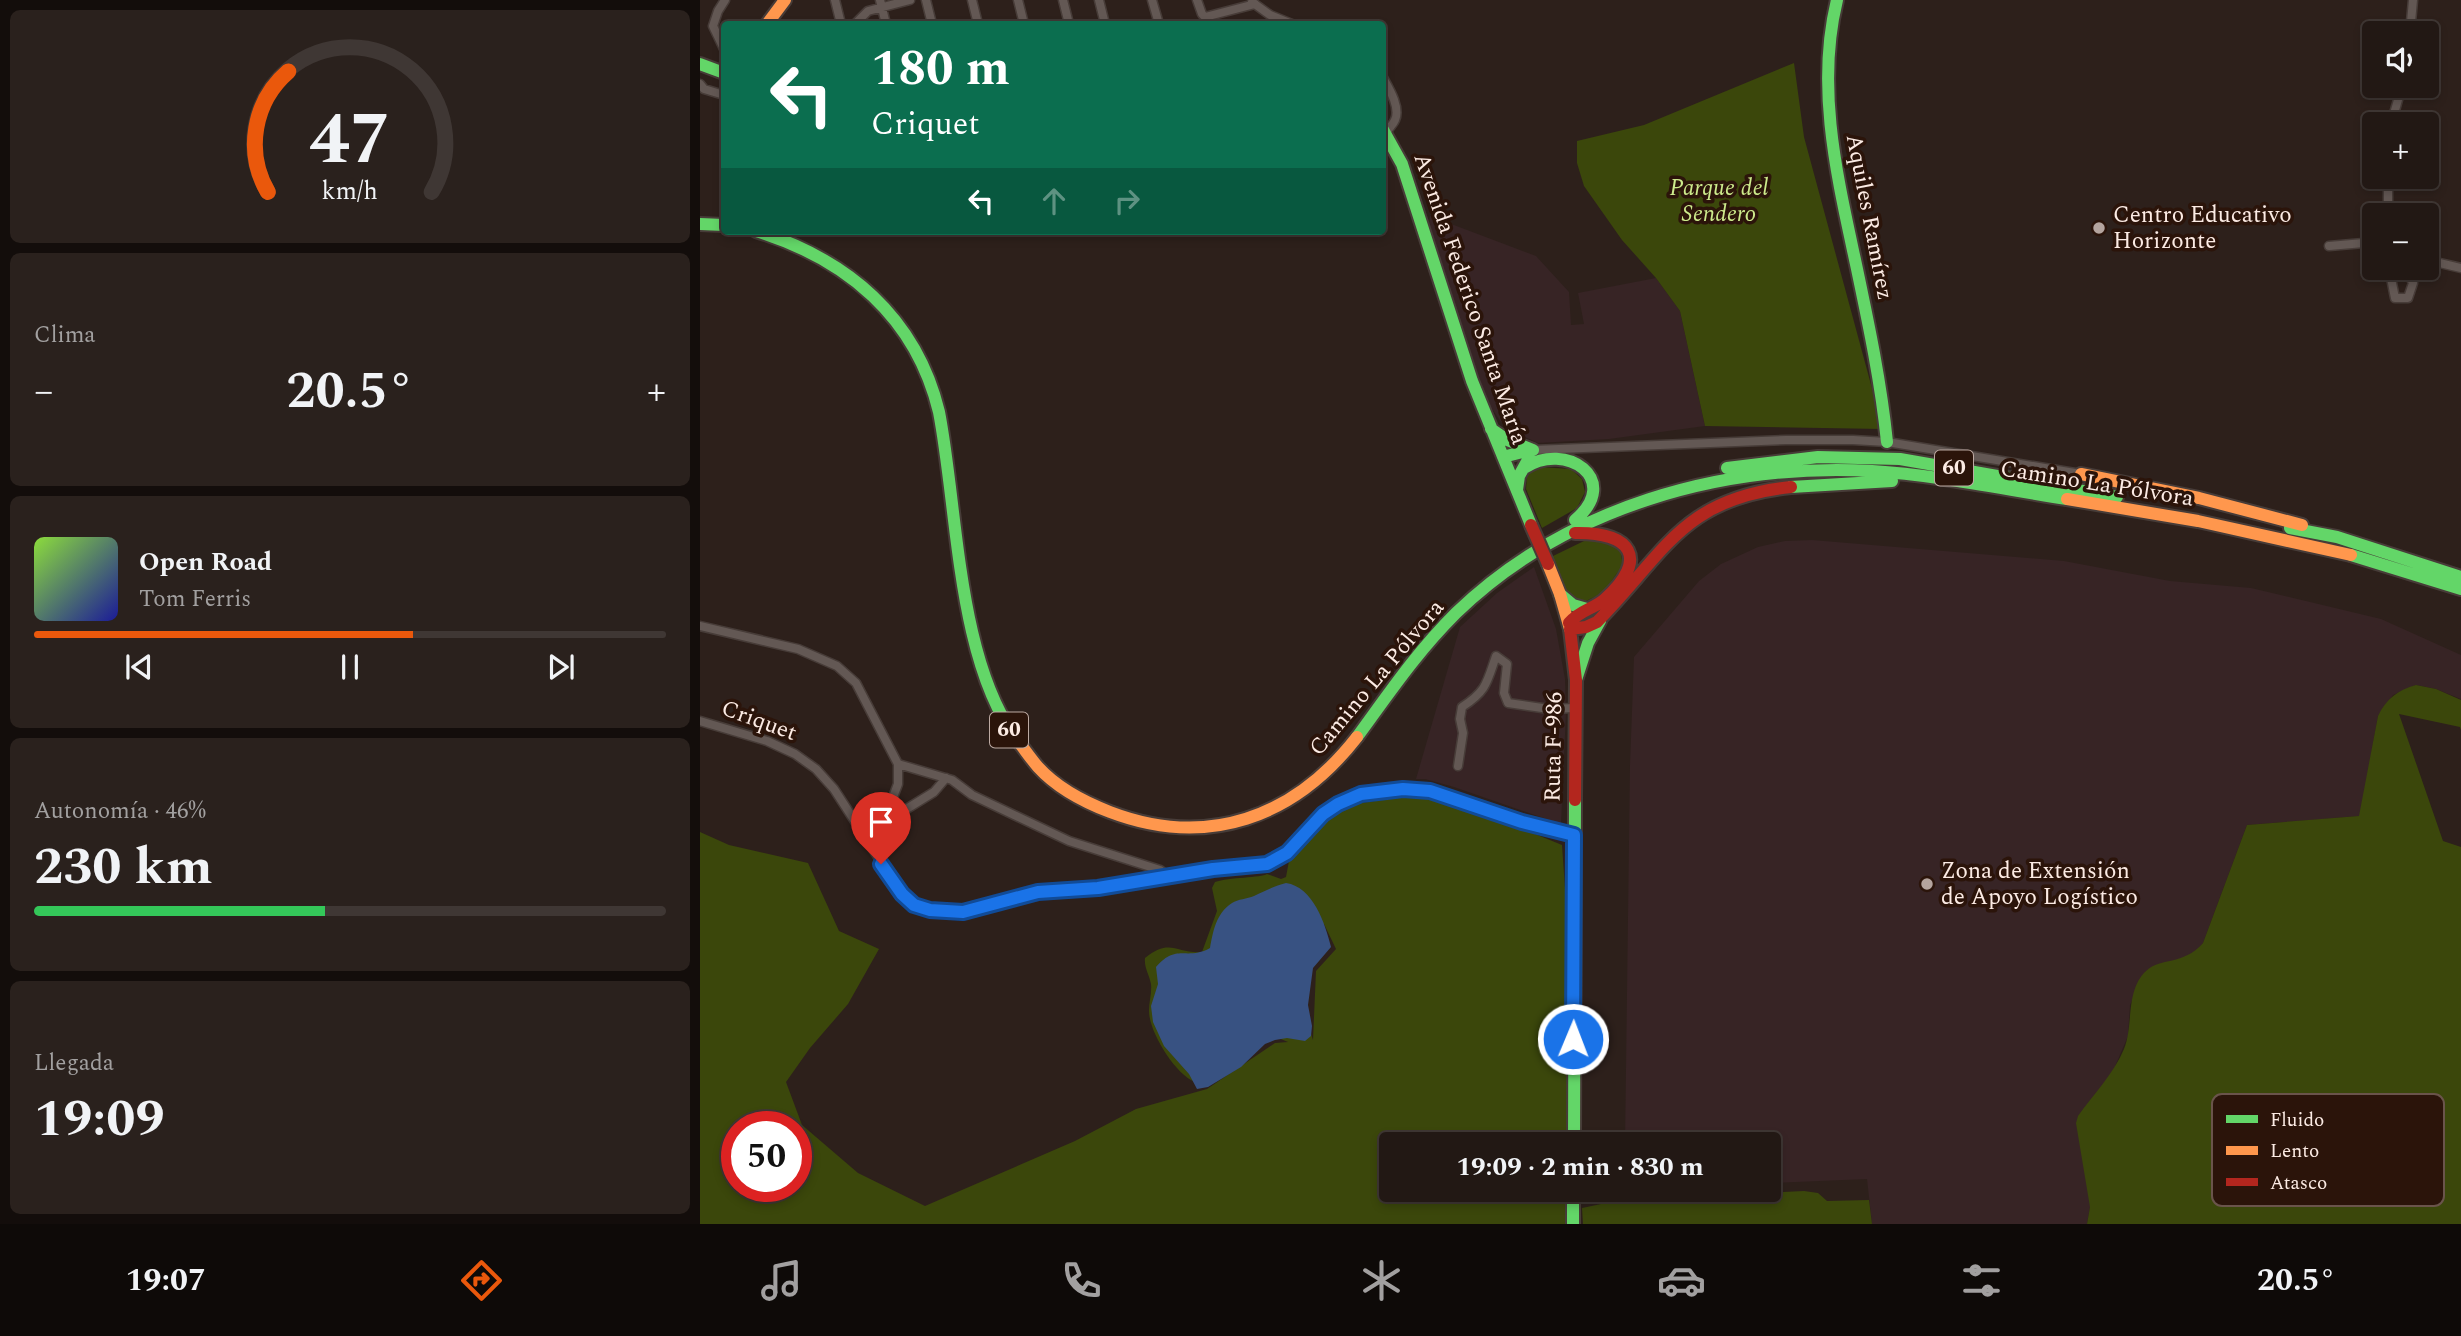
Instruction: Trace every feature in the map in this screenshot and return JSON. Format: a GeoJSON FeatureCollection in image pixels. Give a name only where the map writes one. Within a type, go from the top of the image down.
{"type":"FeatureCollection","features":[{"type":"Feature","properties":{"kind":"main road"},"geometry":{"type":"LineString","coordinates":[[769,21],[785,0]]}},
{"type":"Feature","properties":{"kind":"main road","name":"Aquiles Ramírez"},"geometry":{"type":"LineString","coordinates":[[1837,0],[1826,48],[1826,99],[1884,406],[1887,442]]}},
{"type":"Feature","properties":{"kind":"main road"},"geometry":{"type":"LineString","coordinates":[[700,64],[721,72]]}},
{"type":"Feature","properties":{"kind":"main road","name":"Avenida Federico Santa María"},"geometry":{"type":"LineString","coordinates":[[1386,135],[1407,178],[1452,324],[1491,429],[1548,564]]}},
{"type":"Feature","properties":{"kind":"main road"},"geometry":{"type":"LineString","coordinates":[[700,215],[721,216]]}},
{"type":"Feature","properties":{"kind":"main road"},"geometry":{"type":"LineString","coordinates":[[700,224],[721,225]]}},
{"type":"Feature","properties":{"kind":"main road","name":"Camino La Pólvora"},"geometry":{"type":"LineString","coordinates":[[767,235],[807,249],[847,273],[884,307],[914,349],[930,381],[940,418],[974,640],[988,690],[1009,730],[1039,768],[1075,796],[1109,813],[1157,827],[1186,829],[1232,825],[1258,816],[1294,798],[1325,774],[1407,667],[1459,610],[1515,564],[1566,534],[1637,503],[1686,488],[1737,477],[1786,471],[1833,470],[1928,478],[2261,532],[2365,557],[2461,589]]}},
{"type":"Feature","properties":{"kind":"main road","name":"Camino La Pólvora"},"geometry":{"type":"LineString","coordinates":[[799,235],[828,249],[861,272],[897,308],[920,340],[936,372],[947,411],[982,641],[998,692],[1021,734],[1053,770],[1085,793],[1123,810],[1167,820],[1213,820],[1246,812],[1290,791],[1311,776],[1331,756],[1385,680],[1436,621],[1465,593],[1516,555],[1575,520],[1643,491],[1715,471],[1791,459],[1900,459],[2337,537],[2461,577]]}},
{"type":"Feature","properties":{"kind":"main road"},"geometry":{"type":"LineString","coordinates":[[1491,429],[1531,455],[1532,462],[1524,468],[1517,480],[1517,490]]}},
{"type":"Feature","properties":{"kind":"main road"},"geometry":{"type":"LineString","coordinates":[[1503,457],[1531,455],[1571,461],[1582,467],[1593,487],[1592,498],[1588,509],[1575,520]]}},
{"type":"Feature","properties":{"kind":"main road"},"geometry":{"type":"LineString","coordinates":[[2081,474],[2235,507],[2337,537]]}},
{"type":"Feature","properties":{"kind":"main road"},"geometry":{"type":"LineString","coordinates":[[1569,626],[1591,625],[1676,534],[1706,512],[1731,499],[1781,486],[1928,478]]}},
{"type":"Feature","properties":{"kind":"main road"},"geometry":{"type":"LineString","coordinates":[[1566,534],[1607,533],[1617,537],[1627,550],[1629,560],[1628,571],[1604,600],[1587,608],[1569,626]]}},
{"type":"Feature","properties":{"kind":"main road","name":"Ruta F-986"},"geometry":{"type":"LineString","coordinates":[[1548,564],[1569,626],[1576,680],[1574,1132]]}},
{"type":"Feature","properties":{"kind":"main road"},"geometry":{"type":"LineString","coordinates":[[1560,594],[1573,605],[1587,608]]}},
{"type":"Feature","properties":{"kind":"main road"},"geometry":{"type":"LineString","coordinates":[[1576,680],[1588,643],[1605,612]]}},
{"type":"Feature","properties":{"kind":"main road"},"geometry":{"type":"LineString","coordinates":[[1573,1202],[1573,1224]]}},
{"type":"Feature","properties":{"kind":"street"},"geometry":{"type":"LineString","coordinates":[[721,42],[713,26],[718,11],[726,0]]}},
{"type":"Feature","properties":{"kind":"street"},"geometry":{"type":"LineString","coordinates":[[835,0],[840,21]]}},
{"type":"Feature","properties":{"kind":"street"},"geometry":{"type":"LineString","coordinates":[[858,21],[867,11],[881,4],[910,0]]}},
{"type":"Feature","properties":{"kind":"street"},"geometry":{"type":"LineString","coordinates":[[926,0],[931,21]]}},
{"type":"Feature","properties":{"kind":"street"},"geometry":{"type":"LineString","coordinates":[[972,0],[977,21]]}},
{"type":"Feature","properties":{"kind":"street"},"geometry":{"type":"LineString","coordinates":[[1018,0],[1023,21]]}},
{"type":"Feature","properties":{"kind":"street"},"geometry":{"type":"LineString","coordinates":[[1063,0],[1068,21]]}},
{"type":"Feature","properties":{"kind":"street"},"geometry":{"type":"LineString","coordinates":[[1099,0],[1104,21]]}},
{"type":"Feature","properties":{"kind":"street"},"geometry":{"type":"LineString","coordinates":[[1152,0],[1158,21]]}},
{"type":"Feature","properties":{"kind":"street"},"geometry":{"type":"LineString","coordinates":[[1197,0],[1205,17],[1252,2],[1270,15],[1285,21]]}},
{"type":"Feature","properties":{"kind":"street"},"geometry":{"type":"LineString","coordinates":[[2411,21],[2413,0]]}},
{"type":"Feature","properties":{"kind":"street"},"geometry":{"type":"LineString","coordinates":[[881,4],[885,21]]}},
{"type":"Feature","properties":{"kind":"street"},"geometry":{"type":"LineString","coordinates":[[700,84],[704,89],[721,94]]}},
{"type":"Feature","properties":{"kind":"street"},"geometry":{"type":"LineString","coordinates":[[1386,86],[1397,113],[1395,122],[1386,130]]}},
{"type":"Feature","properties":{"kind":"street"},"geometry":{"type":"LineString","coordinates":[[2329,246],[2362,243]]}},
{"type":"Feature","properties":{"kind":"street"},"geometry":{"type":"LineString","coordinates":[[2439,263],[2461,268]]}},
{"type":"Feature","properties":{"kind":"street"},"geometry":{"type":"LineString","coordinates":[[2391,280],[2395,298],[2408,298],[2412,280]]}},
{"type":"Feature","properties":{"kind":"street"},"geometry":{"type":"LineString","coordinates":[[1531,455],[1786,440],[1887,442],[2081,474]]}},
{"type":"Feature","properties":{"kind":"street"},"geometry":{"type":"LineString","coordinates":[[700,626],[799,649],[837,666],[856,683],[898,764],[898,784],[886,822]]}},
{"type":"Feature","properties":{"kind":"street"},"geometry":{"type":"LineString","coordinates":[[1458,766],[1463,733],[1460,719],[1462,706],[1485,688],[1496,656],[1507,664],[1504,693],[1508,703],[1549,709],[1575,708]]}},
{"type":"Feature","properties":{"kind":"street","name":"Criquet"},"geometry":{"type":"LineString","coordinates":[[700,721],[767,741],[802,758],[828,782],[902,894],[914,905],[930,910],[963,912],[1038,892],[1098,888],[1213,869],[1267,864],[1287,853],[1323,814],[1338,804],[1361,794],[1403,789],[1430,791],[1522,822],[1574,835]]}},
{"type":"Feature","properties":{"kind":"street"},"geometry":{"type":"LineString","coordinates":[[898,764],[946,778],[972,795],[1069,841],[1160,870],[1168,877]]}},
{"type":"Feature","properties":{"kind":"street"},"geometry":{"type":"LineString","coordinates":[[865,839],[886,822],[934,792],[946,778]]}},
{"type":"Feature","properties":{"kind":"shaded area"},"geometry":{"type":"Polygon","coordinates":[[[1430,216],[1536,256],[1569,292],[1571,325],[1584,324],[1578,293],[1656,278],[1680,311],[1705,426],[1609,439],[1538,443],[1501,422],[1486,400],[1473,360],[1462,338],[1428,227],[1430,216]]]}},
{"type":"Feature","properties":{"kind":"shaded area","name":"Zona de Extensión de Apoyo Logístico"},"geometry":{"type":"Polygon","coordinates":[[[1812,540],[2064,561],[2170,581],[2251,588],[2381,619],[2461,655],[2461,699],[2436,689],[2416,685],[2393,695],[2378,716],[2360,816],[2247,825],[2203,943],[2196,952],[2181,960],[2157,965],[2146,971],[2130,1005],[2128,1036],[2116,1064],[2087,1224],[1872,1224],[1867,1179],[1781,1183],[1781,1132],[1625,1132],[1634,657],[1699,581],[1721,564],[1758,547],[1785,541],[1812,540]]]}},
{"type":"Feature","properties":{"kind":"shaded area"},"geometry":{"type":"Polygon","coordinates":[[[1534,567],[1556,629],[1565,679],[1561,824],[1454,787],[1416,779],[1460,627],[1497,593],[1534,567]]]}},
{"type":"Feature","properties":{"kind":"green space","name":"Parque del Sendero"},"geometry":{"type":"Polygon","coordinates":[[[1794,63],[1804,137],[1883,429],[1705,426],[1680,311],[1656,278],[1622,240],[1584,186],[1577,163],[1577,141],[1644,125],[1794,63]]]}},
{"type":"Feature","properties":{"kind":"green space"},"geometry":{"type":"Polygon","coordinates":[[[1539,467],[1571,469],[1582,479],[1585,492],[1577,508],[1542,528],[1526,489],[1527,475],[1539,467]]]}},
{"type":"Feature","properties":{"kind":"green space"},"geometry":{"type":"Polygon","coordinates":[[[1606,540],[1620,549],[1623,565],[1603,593],[1584,602],[1566,595],[1551,557],[1584,541],[1606,540]]]}},
{"type":"Feature","properties":{"kind":"green space"},"geometry":{"type":"Polygon","coordinates":[[[2416,685],[2436,689],[2461,700],[2461,730],[2460,727],[2399,714],[2443,841],[2461,847],[2461,1224],[2087,1224],[2090,1207],[2076,1123],[2078,1116],[2109,1075],[2124,1049],[2132,998],[2139,979],[2152,967],[2188,955],[2203,943],[2247,825],[2359,816],[2378,716],[2393,696],[2416,685]]]}},
{"type":"Feature","properties":{"kind":"green space"},"geometry":{"type":"Polygon","coordinates":[[[1421,794],[1481,812],[1562,845],[1570,961],[1569,1132],[1379,1132],[1379,1202],[1569,1202],[1568,1224],[700,1224],[700,832],[729,845],[808,863],[839,931],[879,949],[848,1004],[810,1048],[786,1082],[797,1111],[721,1111],[721,1202],[812,1202],[812,1134],[858,1173],[925,1206],[1075,1141],[1136,1109],[1207,1089],[1275,1043],[1288,1042],[1276,1037],[1195,1082],[1187,1078],[1164,1051],[1153,1030],[1149,1011],[1151,984],[1145,958],[1167,947],[1202,952],[1217,911],[1212,888],[1215,882],[1267,874],[1281,879],[1286,877],[1289,861],[1342,806],[1421,794]],[[1324,924],[1315,952],[1307,997],[1313,1040],[1316,971],[1336,949],[1324,924]]]}},
{"type":"Feature","properties":{"kind":"green space"},"geometry":{"type":"Polygon","coordinates":[[[1781,1192],[1818,1193],[1827,1201],[1869,1200],[1872,1224],[1583,1224],[1582,1208],[1611,1202],[1781,1202],[1781,1192]]]}},
{"type":"Feature","properties":{"kind":"water"},"geometry":{"type":"Polygon","coordinates":[[[1286,883],[1304,891],[1311,899],[1321,917],[1331,947],[1313,968],[1308,1005],[1311,1036],[1305,1041],[1287,1038],[1265,1044],[1241,1067],[1208,1087],[1197,1089],[1189,1074],[1164,1046],[1153,1022],[1151,1006],[1158,984],[1156,967],[1170,956],[1202,952],[1210,948],[1216,923],[1227,907],[1286,883]]]}},
{"type":"Feature","properties":{"kind":"traffic: fast"},"geometry":{"type":"LineString","coordinates":[[1837,0],[1828,67],[1832,134],[1874,355],[1887,442]]}},
{"type":"Feature","properties":{"kind":"traffic: fast"},"geometry":{"type":"LineString","coordinates":[[700,64],[721,72]]}},
{"type":"Feature","properties":{"kind":"traffic: fast"},"geometry":{"type":"LineString","coordinates":[[1386,135],[1402,164],[1472,381],[1531,525]]}},
{"type":"Feature","properties":{"kind":"traffic: fast"},"geometry":{"type":"LineString","coordinates":[[700,224],[721,225]]}},
{"type":"Feature","properties":{"kind":"traffic: fast"},"geometry":{"type":"LineString","coordinates":[[767,235],[820,258],[848,276],[873,296],[895,320],[914,348],[928,378],[939,412],[971,628],[998,708],[1018,741]]}},
{"type":"Feature","properties":{"kind":"traffic: fast"},"geometry":{"type":"LineString","coordinates":[[1491,429],[1507,440],[1533,450]]}},
{"type":"Feature","properties":{"kind":"traffic: fast"},"geometry":{"type":"LineString","coordinates":[[1503,457],[1530,450]]}},
{"type":"Feature","properties":{"kind":"traffic: fast"},"geometry":{"type":"LineString","coordinates":[[1727,468],[1818,457],[1900,459],[2117,497]]}},
{"type":"Feature","properties":{"kind":"traffic: fast"},"geometry":{"type":"LineString","coordinates":[[1517,490],[1519,476],[1529,458]]}},
{"type":"Feature","properties":{"kind":"traffic: fast"},"geometry":{"type":"LineString","coordinates":[[1524,468],[1540,461],[1556,459],[1583,468],[1591,479],[1593,491],[1588,505],[1575,520]]}},
{"type":"Feature","properties":{"kind":"traffic: fast"},"geometry":{"type":"LineString","coordinates":[[1357,737],[1428,643],[1456,613],[1499,576],[1546,545],[1596,519],[1649,499],[1703,484],[1816,470],[1872,471],[1921,476],[2067,499]]}},
{"type":"Feature","properties":{"kind":"traffic: fast"},"geometry":{"type":"LineString","coordinates":[[1791,487],[1892,481]]}},
{"type":"Feature","properties":{"kind":"traffic: fast"},"geometry":{"type":"LineString","coordinates":[[2290,528],[2337,537],[2461,577]]}},
{"type":"Feature","properties":{"kind":"traffic: fast"},"geometry":{"type":"LineString","coordinates":[[2351,555],[2461,589]]}},
{"type":"Feature","properties":{"kind":"traffic: fast"},"geometry":{"type":"LineString","coordinates":[[1560,594],[1573,605],[1587,609]]}},
{"type":"Feature","properties":{"kind":"traffic: fast"},"geometry":{"type":"LineString","coordinates":[[1576,680],[1588,643],[1600,621]]}},
{"type":"Feature","properties":{"kind":"traffic: fast"},"geometry":{"type":"LineString","coordinates":[[1574,1132],[1575,800]]}},
{"type":"Feature","properties":{"kind":"traffic: fast"},"geometry":{"type":"LineString","coordinates":[[1573,1202],[1573,1224]]}},
{"type":"Feature","properties":{"kind":"traffic: slow"},"geometry":{"type":"LineString","coordinates":[[769,21],[785,0]]}},
{"type":"Feature","properties":{"kind":"traffic: slow"},"geometry":{"type":"LineString","coordinates":[[2081,474],[2199,498],[2302,525]]}},
{"type":"Feature","properties":{"kind":"traffic: slow"},"geometry":{"type":"LineString","coordinates":[[2067,499],[2198,521],[2351,555]]}},
{"type":"Feature","properties":{"kind":"traffic: slow"},"geometry":{"type":"LineString","coordinates":[[1548,564],[1570,629]]}},
{"type":"Feature","properties":{"kind":"traffic: slow"},"geometry":{"type":"LineString","coordinates":[[1018,741],[1045,775],[1081,799],[1110,812],[1146,823],[1181,827],[1214,826],[1246,819],[1277,806],[1305,788],[1332,765],[1357,737]]}},
{"type":"Feature","properties":{"kind":"traffic: jam"},"geometry":{"type":"LineString","coordinates":[[1570,629],[1597,622],[1660,552],[1700,516],[1724,503],[1754,493],[1791,487]]}},
{"type":"Feature","properties":{"kind":"traffic: jam"},"geometry":{"type":"LineString","coordinates":[[1531,525],[1548,564]]}},
{"type":"Feature","properties":{"kind":"traffic: jam"},"geometry":{"type":"LineString","coordinates":[[1569,623],[1605,599],[1619,584],[1630,560],[1628,550],[1610,537],[1575,533]]}},
{"type":"Feature","properties":{"kind":"traffic: jam"},"geometry":{"type":"LineString","coordinates":[[1570,629],[1576,680],[1575,800]]}},
{"type":"Feature","properties":{"kind":"place","name":"Centro Educativo Horizonte"},"geometry":{"type":"Point","coordinates":[2099,228]}},
{"type":"Feature","properties":{"kind":"place","name":"Zona de Extensión de Apoyo Logístico"},"geometry":{"type":"Point","coordinates":[1927,884]}},
{"type":"Feature","properties":{"kind":"route"},"geometry":{"type":"LineString","coordinates":[[881,864],[902,894],[914,905],[930,910],[963,912],[1038,892],[1098,888],[1213,869],[1267,864],[1287,853],[1323,814],[1346,800],[1361,794],[1403,789],[1430,791],[1522,822],[1574,835],[1573,1039]]}}]}
